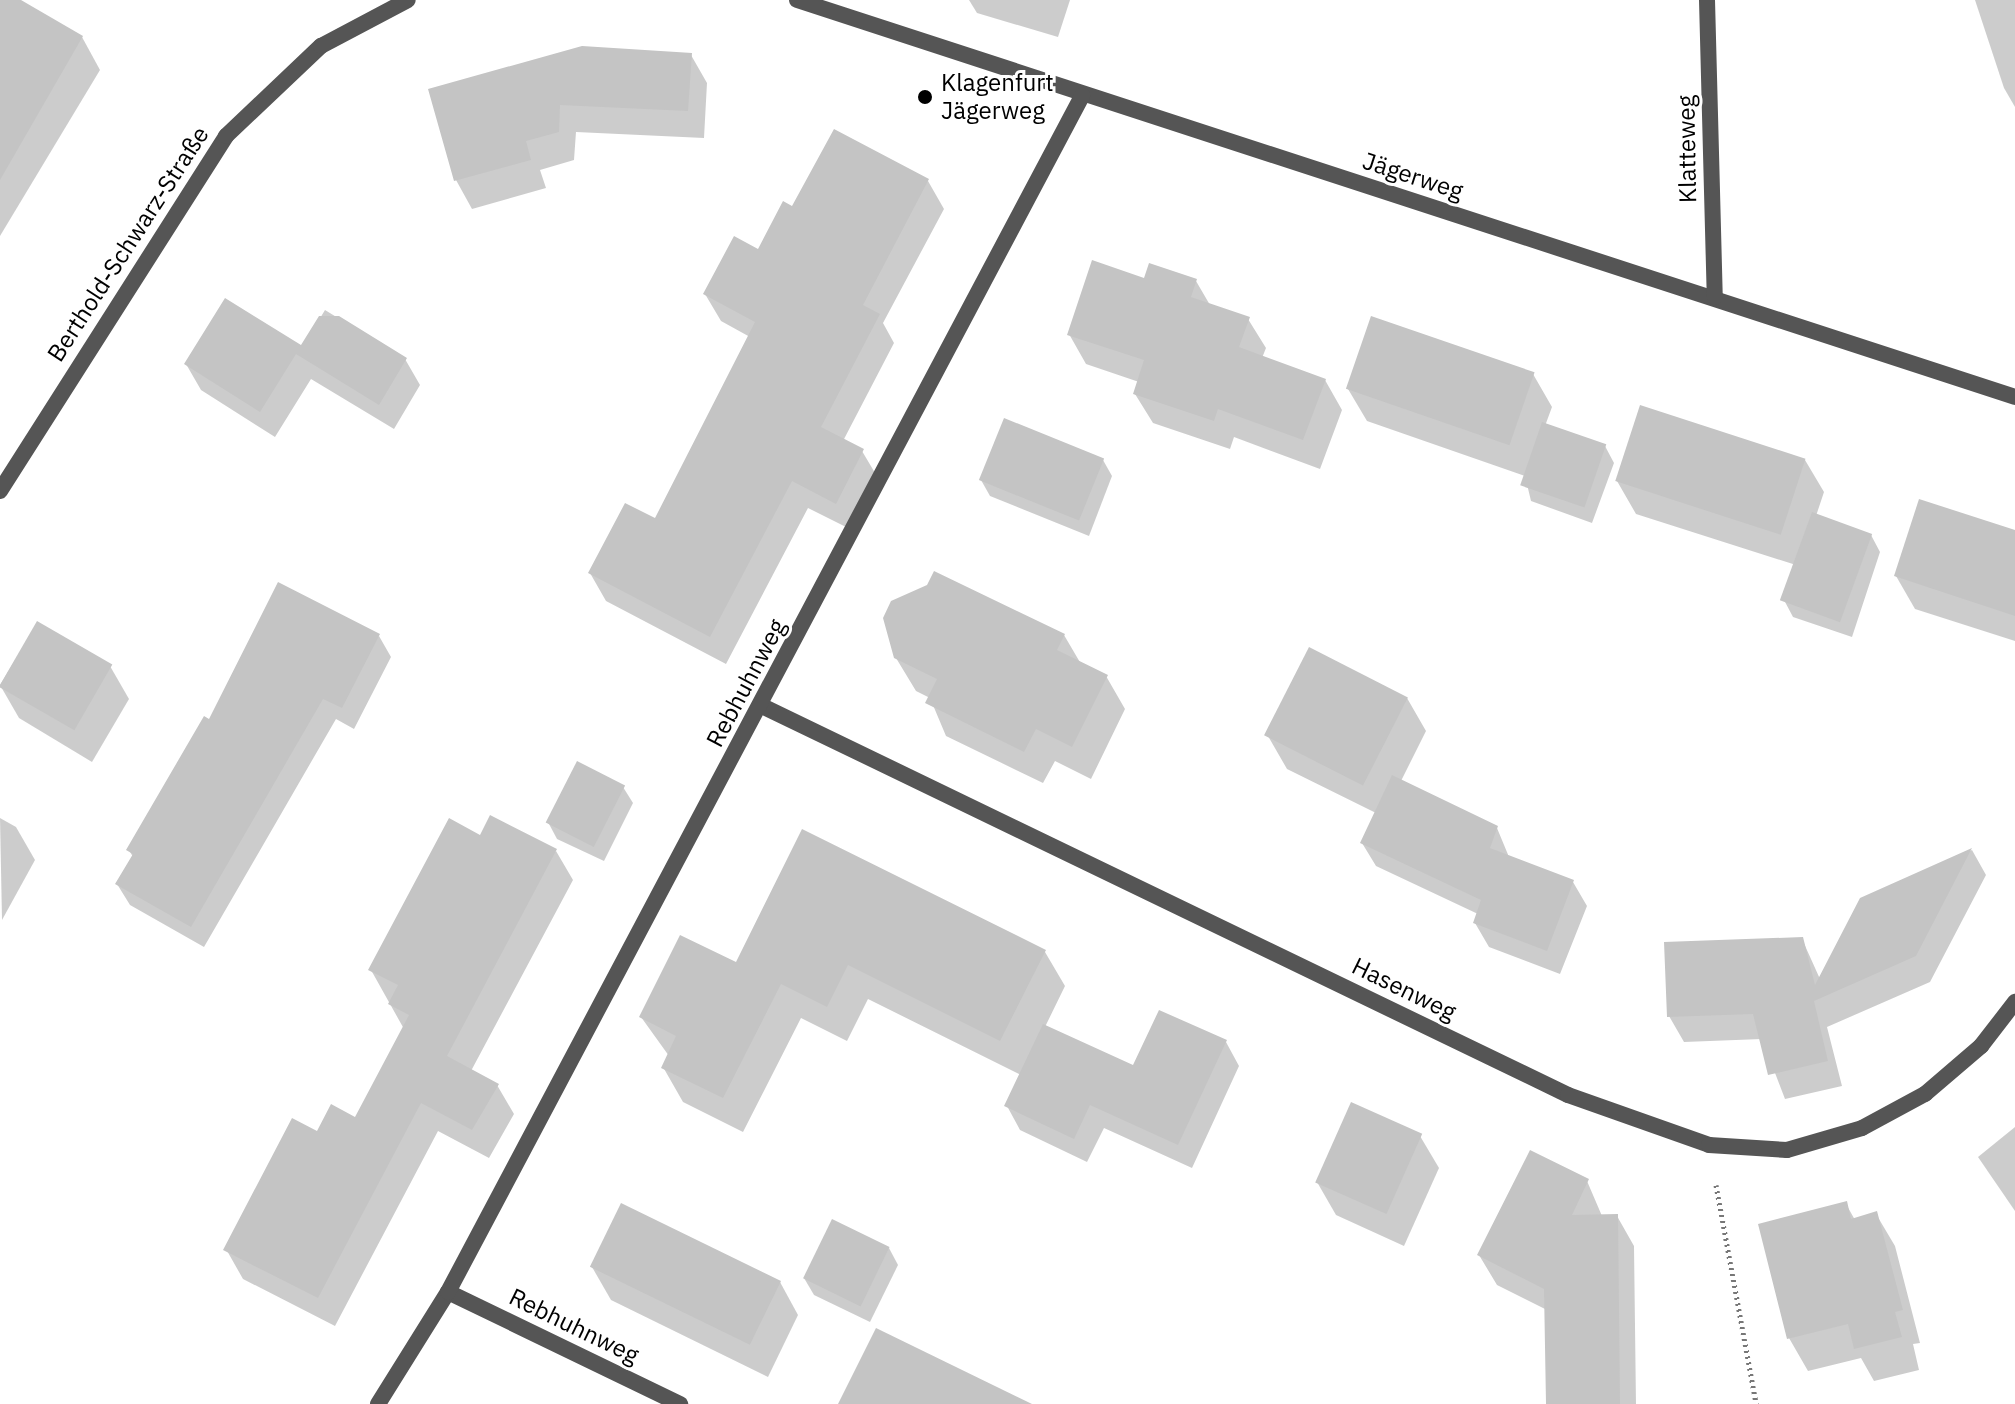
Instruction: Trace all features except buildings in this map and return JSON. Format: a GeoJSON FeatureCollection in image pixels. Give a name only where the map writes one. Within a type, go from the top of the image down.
{"type":"FeatureCollection","features":[{"type":"Feature","properties":{"kind":"street","name":"Berthold-Schwarz-Straße"},"geometry":{"type":"LineString","coordinates":[[0,491],[226,136],[321,46],[408,0]]}},
{"type":"Feature","properties":{"kind":"street","name":"Jägerweg"},"geometry":{"type":"LineString","coordinates":[[797,0],[1082,96],[1715,297],[2015,397]]}},
{"type":"Feature","properties":{"kind":"street","name":"Klatteweg"},"geometry":{"type":"LineString","coordinates":[[1707,0],[1715,297]]}},
{"type":"Feature","properties":{"kind":"street","name":"Rebhuhnweg"},"geometry":{"type":"LineString","coordinates":[[378,1404],[448,1292],[762,706],[1082,96]]}},
{"type":"Feature","properties":{"kind":"street","name":"Hasenweg"},"geometry":{"type":"LineString","coordinates":[[762,706],[1568,1095],[1709,1145],[1787,1150],[1862,1128],[1925,1094],[1981,1046],[2015,1002]]}},
{"type":"Feature","properties":{"kind":"street","name":"Rebhuhnweg"},"geometry":{"type":"LineString","coordinates":[[448,1292],[680,1404]]}},
{"type":"Feature","properties":{"kind":"path"},"geometry":{"type":"LineString","coordinates":[[1709,1145],[1756,1404]]}},
{"type":"Feature","properties":{"kind":"place","name":"Klagenfurt Jägerweg"},"geometry":{"type":"Point","coordinates":[925,97]}}]}
